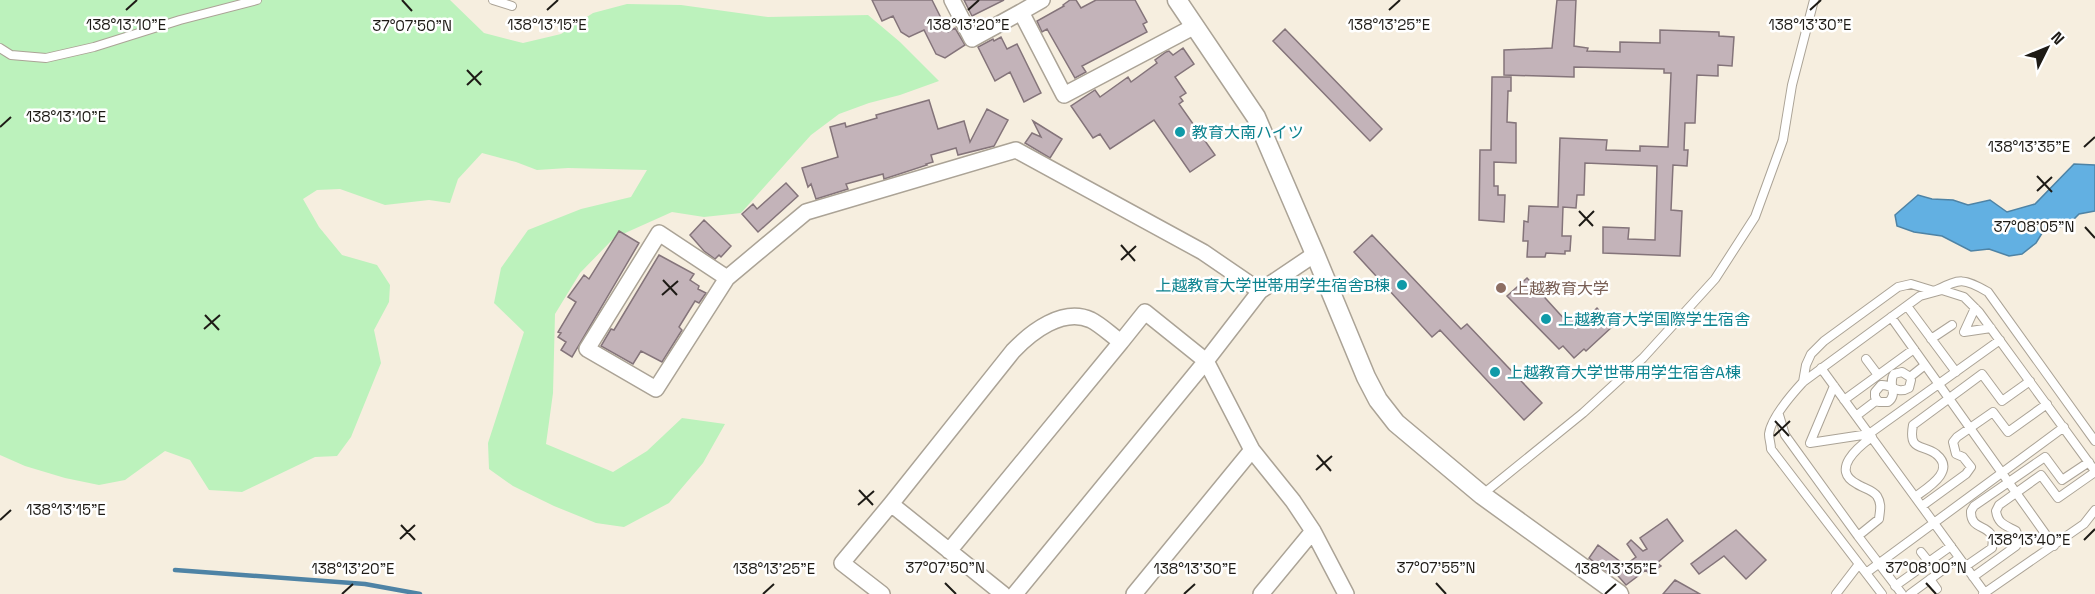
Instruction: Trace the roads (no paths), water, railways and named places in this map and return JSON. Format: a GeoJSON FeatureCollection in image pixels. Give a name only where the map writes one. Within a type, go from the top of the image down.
{"type":"FeatureCollection","features":[{"type":"Feature","properties":{"kind":"street"},"geometry":{"type":"LineString","coordinates":[[952,0],[972,39],[1042,0]]}},
{"type":"Feature","properties":{"kind":"street"},"geometry":{"type":"LineString","coordinates":[[1177,0],[1256,117],[1366,377],[1378,400],[1396,423],[1482,495],[1619,594]]}},
{"type":"Feature","properties":{"kind":"street"},"geometry":{"type":"LineString","coordinates":[[1021,12],[1064,95],[1195,26]]}},
{"type":"Feature","properties":{"kind":"street"},"geometry":{"type":"LineString","coordinates":[[728,278],[659,233],[586,349],[656,389],[728,278],[806,212],[1016,150],[1203,252],[1260,291]]}},
{"type":"Feature","properties":{"kind":"street"},"geometry":{"type":"LineString","coordinates":[[1016,594],[1206,361],[1260,291],[1315,254]]}},
{"type":"Feature","properties":{"kind":"street"},"geometry":{"type":"LineString","coordinates":[[949,551],[1145,312],[1206,361],[1252,450],[1293,501],[1313,531],[1346,594]]}},
{"type":"Feature","properties":{"kind":"street"},"geometry":{"type":"LineString","coordinates":[[882,594],[842,562],[1026,337],[1065,317],[1078,316],[1092,320],[1121,342]]}},
{"type":"Feature","properties":{"kind":"street"},"geometry":{"type":"LineString","coordinates":[[1134,594],[1252,450]]}},
{"type":"Feature","properties":{"kind":"street"},"geometry":{"type":"LineString","coordinates":[[891,504],[1003,594]]}},
{"type":"Feature","properties":{"kind":"street"},"geometry":{"type":"LineString","coordinates":[[1261,594],[1313,531]]}},
{"type":"Feature","properties":{"kind":"lane"},"geometry":{"type":"LineString","coordinates":[[0,48],[11,55],[46,58],[93,47],[180,20],[257,0]]}},
{"type":"Feature","properties":{"kind":"lane"},"geometry":{"type":"LineString","coordinates":[[493,0],[512,6]]}},
{"type":"Feature","properties":{"kind":"lane"},"geometry":{"type":"LineString","coordinates":[[1482,495],[1583,413],[1643,358],[1715,279],[1755,217],[1783,141],[1792,85],[1814,0]]}},
{"type":"Feature","properties":{"kind":"lane"},"geometry":{"type":"LineString","coordinates":[[1882,594],[1771,448],[1769,434],[1791,396],[1803,382],[1906,306],[1920,296],[1957,280],[1973,283],[1988,292],[2095,441]]}},
{"type":"Feature","properties":{"kind":"lane"},"geometry":{"type":"LineString","coordinates":[[1803,382],[1811,354],[1898,287],[1911,284],[1934,291],[1942,290],[1964,297],[1975,308],[2095,472],[2058,498],[2042,475],[1999,506],[1996,511],[1997,519],[2002,525],[2016,531],[2019,538],[2016,546],[1973,577]]}},
{"type":"Feature","properties":{"kind":"lane"},"geometry":{"type":"LineString","coordinates":[[1906,306],[1956,372]]}},
{"type":"Feature","properties":{"kind":"lane"},"geometry":{"type":"LineString","coordinates":[[1975,308],[1964,332],[1991,328]]}},
{"type":"Feature","properties":{"kind":"lane"},"geometry":{"type":"LineString","coordinates":[[1891,317],[2054,546]]}},
{"type":"Feature","properties":{"kind":"lane"},"geometry":{"type":"LineString","coordinates":[[1931,339],[1952,325]]}},
{"type":"Feature","properties":{"kind":"lane"},"geometry":{"type":"LineString","coordinates":[[1858,536],[1879,519],[1881,506],[1876,494],[1854,483],[1847,473],[1847,460],[1854,450],[1870,435],[2000,340]]}},
{"type":"Feature","properties":{"kind":"lane"},"geometry":{"type":"LineString","coordinates":[[1844,400],[1914,349]]}},
{"type":"Feature","properties":{"kind":"lane"},"geometry":{"type":"LineString","coordinates":[[1866,358],[1878,375]]}},
{"type":"Feature","properties":{"kind":"lane"},"geometry":{"type":"LineString","coordinates":[[1910,377],[1925,365]]}},
{"type":"Feature","properties":{"kind":"lane"},"geometry":{"type":"LineString","coordinates":[[1821,368],[1984,593],[2084,524],[2095,510]]}},
{"type":"Feature","properties":{"kind":"lane"},"geometry":{"type":"LineString","coordinates":[[1892,387],[1891,380],[1894,374],[1902,372],[1910,377]]}},
{"type":"Feature","properties":{"kind":"lane"},"geometry":{"type":"LineString","coordinates":[[1915,497],[1938,480],[1943,471],[1942,462],[1936,454],[1921,449],[1914,442],[1913,425],[1982,374],[2002,401],[2030,381]]}},
{"type":"Feature","properties":{"kind":"lane"},"geometry":{"type":"LineString","coordinates":[[1856,416],[1877,400],[1875,398],[1877,388],[1881,385],[1892,387],[1900,392],[1905,391],[1911,385],[1910,377]]}},
{"type":"Feature","properties":{"kind":"lane"},"geometry":{"type":"LineString","coordinates":[[1834,386],[1810,443],[1870,435]]}},
{"type":"Feature","properties":{"kind":"lane"},"geometry":{"type":"LineString","coordinates":[[1922,506],[1966,474],[1971,467],[1963,457],[1956,454],[1953,442],[1993,412],[2008,432],[2047,404]]}},
{"type":"Feature","properties":{"kind":"lane"},"geometry":{"type":"LineString","coordinates":[[1779,415],[1785,435],[1902,594]]}},
{"type":"Feature","properties":{"kind":"lane"},"geometry":{"type":"LineString","coordinates":[[1866,573],[2064,428]]}},
{"type":"Feature","properties":{"kind":"lane"},"geometry":{"type":"LineString","coordinates":[[1966,566],[1992,548],[1993,541],[1992,534],[1988,530],[1972,521],[1971,510],[2045,457],[2062,480],[2089,462]]}},
{"type":"Feature","properties":{"kind":"lane"},"geometry":{"type":"LineString","coordinates":[[1895,586],[1951,546]]}},
{"type":"Feature","properties":{"kind":"lane"},"geometry":{"type":"LineString","coordinates":[[1921,552],[1929,562]]}},
{"type":"Feature","properties":{"kind":"lane"},"geometry":{"type":"LineString","coordinates":[[1910,594],[1959,558]]}},
{"type":"Feature","properties":{"kind":"lane"},"geometry":{"type":"LineString","coordinates":[[1836,594],[1859,564]]}},
{"type":"Feature","properties":{"kind":"lane"},"geometry":{"type":"LineString","coordinates":[[1930,579],[1937,589]]}},
{"type":"Feature","properties":{"kind":"water"},"geometry":{"type":"Polygon","coordinates":[[[2074,164],[2095,165],[2095,211],[2079,214],[2069,224],[2044,230],[2036,243],[2022,254],[2009,256],[1989,249],[1971,251],[1942,236],[1914,232],[1897,226],[1895,215],[1918,195],[1932,199],[1953,200],[1968,205],[1990,200],[2007,212],[2035,204],[2074,164]]]}},
{"type":"Feature","properties":{"kind":"waterway"},"geometry":{"type":"LineString","coordinates":[[175,570],[365,584],[420,594]]}},
{"type":"Feature","properties":{"kind":"place","name":"教育大南ハイツ"},"geometry":{"type":"Point","coordinates":[1180,132]}},
{"type":"Feature","properties":{"kind":"place","name":"上越教育大学世帯用学生宿舎B棟"},"geometry":{"type":"Point","coordinates":[1402,285]}},
{"type":"Feature","properties":{"kind":"place","name":"上越教育大学"},"geometry":{"type":"Point","coordinates":[1501,288]}},
{"type":"Feature","properties":{"kind":"place","name":"上越教育大学国際学生宿舎"},"geometry":{"type":"Point","coordinates":[1546,319]}},
{"type":"Feature","properties":{"kind":"place","name":"上越教育大学世帯用学生宿舎A棟"},"geometry":{"type":"Point","coordinates":[1495,372]}}]}
